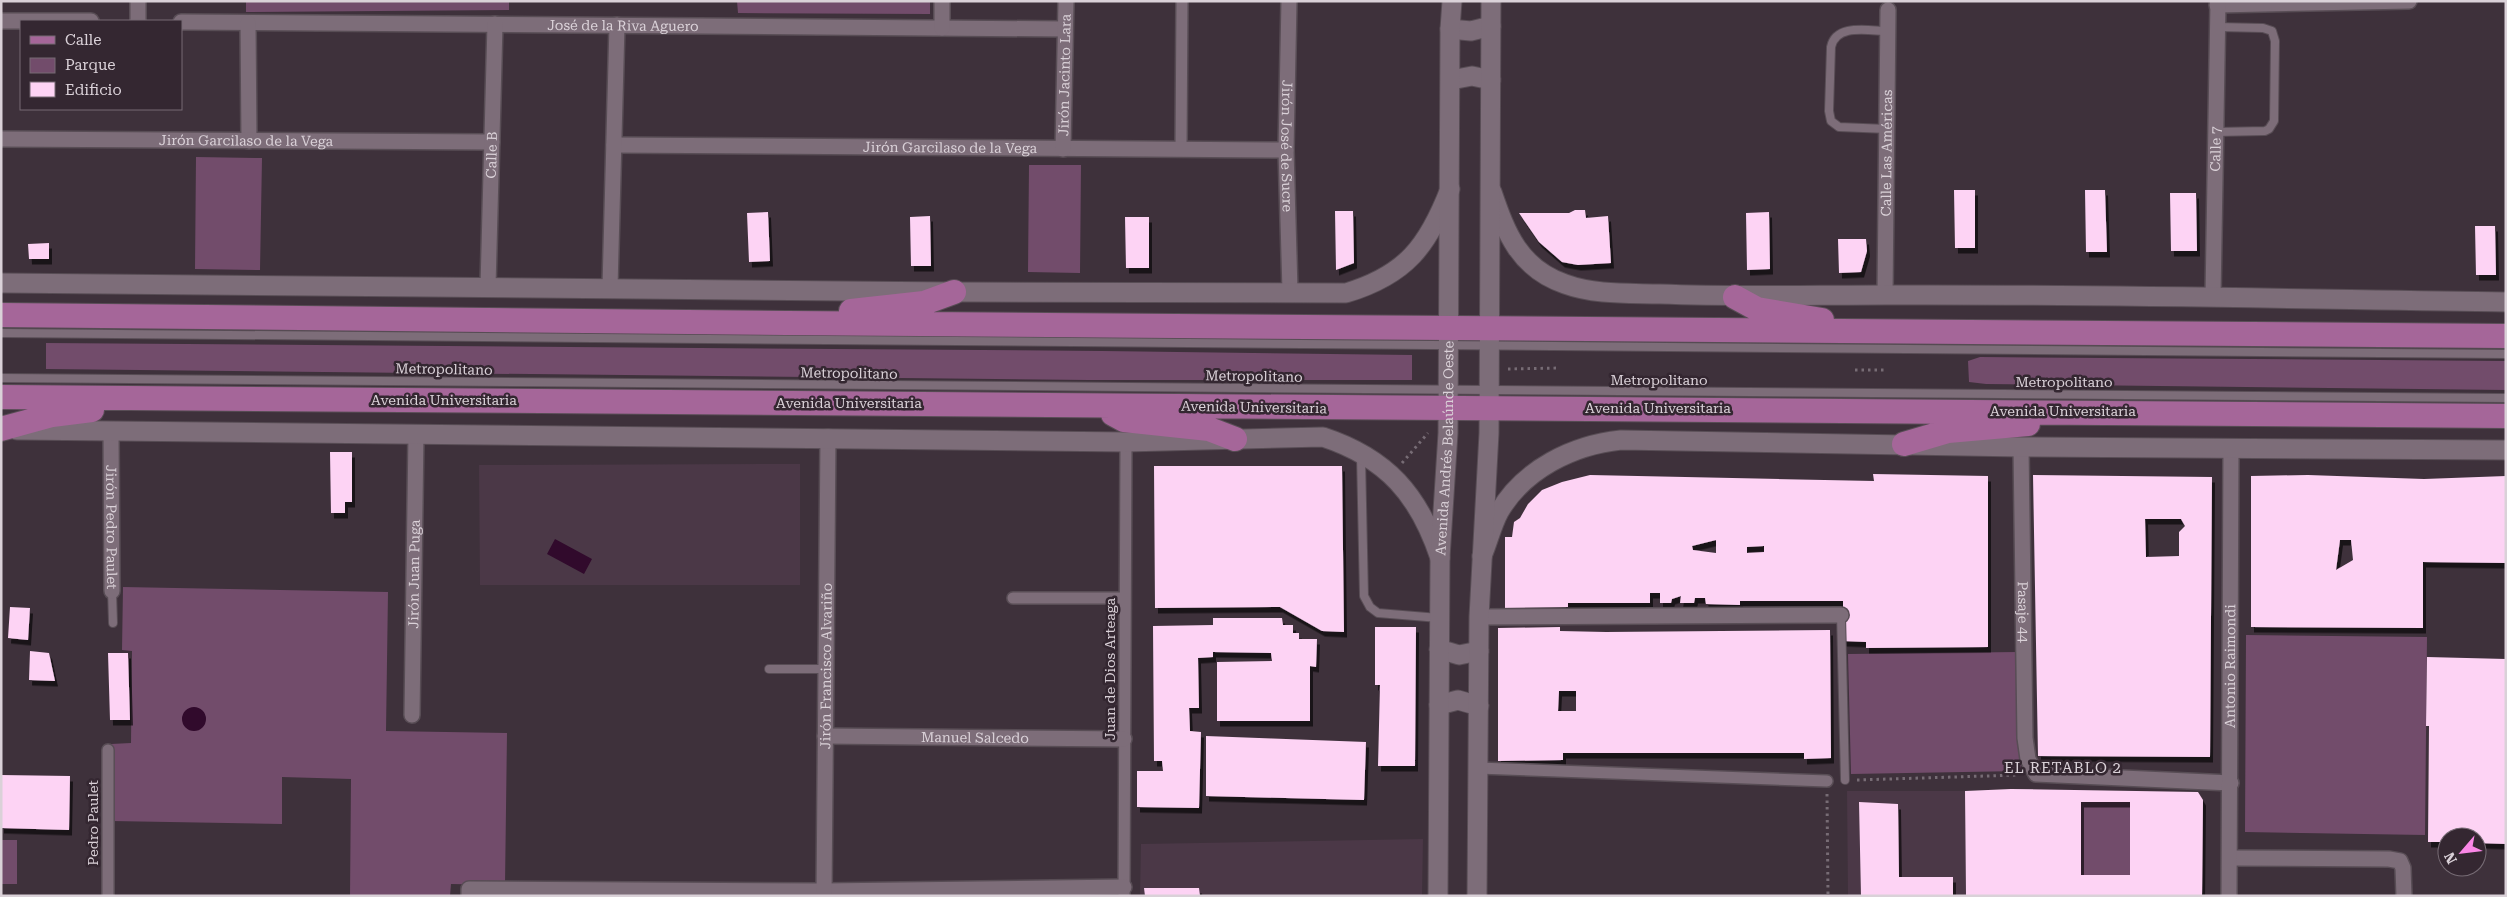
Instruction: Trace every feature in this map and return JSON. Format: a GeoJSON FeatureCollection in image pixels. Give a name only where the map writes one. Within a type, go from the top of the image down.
{"type":"FeatureCollection","features":[{"type":"Feature","properties":{"kind":"main road"},"geometry":{"type":"LineString","coordinates":[[787,323],[805,316],[924,303],[954,292]]}},
{"type":"Feature","properties":{"kind":"main road"},"geometry":{"type":"LineString","coordinates":[[1735,297],[1757,309],[1820,319],[1867,332]]}},
{"type":"Feature","properties":{"kind":"main road"},"geometry":{"type":"LineString","coordinates":[[1,315],[787,323],[1449,337],[1867,332],[2506,336]]}},
{"type":"Feature","properties":{"kind":"main road","name":"Avenida Universitaria"},"geometry":{"type":"LineString","coordinates":[[1,397],[1096,405],[1489,400],[2074,411],[2506,416]]}},
{"type":"Feature","properties":{"kind":"main road"},"geometry":{"type":"LineString","coordinates":[[1,429],[52,415],[120,407],[136,398]]}},
{"type":"Feature","properties":{"kind":"main road"},"geometry":{"type":"LineString","coordinates":[[1096,405],[1124,420],[1209,429],[1235,439]]}},
{"type":"Feature","properties":{"kind":"main road"},"geometry":{"type":"LineString","coordinates":[[1904,444],[1948,431],[2043,423],[2074,411]]}},
{"type":"Feature","properties":{"kind":"street"},"geometry":{"type":"LineString","coordinates":[[138,1],[138,20]]}},
{"type":"Feature","properties":{"kind":"street"},"geometry":{"type":"LineString","coordinates":[[942,1],[942,28]]}},
{"type":"Feature","properties":{"kind":"street","name":"Jirón Jacinto Lara"},"geometry":{"type":"LineString","coordinates":[[1063,149],[1066,1]]}},
{"type":"Feature","properties":{"kind":"street"},"geometry":{"type":"LineString","coordinates":[[1181,149],[1182,1]]}},
{"type":"Feature","properties":{"kind":"street","name":"Jirón José de Sucre"},"geometry":{"type":"LineString","coordinates":[[1289,1],[1286,150],[1290,291]]}},
{"type":"Feature","properties":{"kind":"street","name":"Avenida Andrés Belaúnde Oeste"},"geometry":{"type":"LineString","coordinates":[[1438,896],[1439,618],[1448,400],[1450,29],[1452,1]]}},
{"type":"Feature","properties":{"kind":"street"},"geometry":{"type":"LineString","coordinates":[[1477,896],[1479,617],[1490,337],[1492,192],[1491,1]]}},
{"type":"Feature","properties":{"kind":"street"},"geometry":{"type":"LineString","coordinates":[[2218,3],[2409,1]]}},
{"type":"Feature","properties":{"kind":"street","name":"Calle 7"},"geometry":{"type":"LineString","coordinates":[[2213,298],[2218,3]]}},
{"type":"Feature","properties":{"kind":"street","name":"Calle Las Américas"},"geometry":{"type":"LineString","coordinates":[[1885,295],[1888,10]]}},
{"type":"Feature","properties":{"kind":"street"},"geometry":{"type":"LineString","coordinates":[[1,20],[20,20]]}},
{"type":"Feature","properties":{"kind":"street","name":"José de la Riva Aguero"},"geometry":{"type":"LineString","coordinates":[[182,22],[1065,29]]}},
{"type":"Feature","properties":{"kind":"street"},"geometry":{"type":"LineString","coordinates":[[248,23],[249,141]]}},
{"type":"Feature","properties":{"kind":"street","name":"Calle B"},"geometry":{"type":"LineString","coordinates":[[488,286],[495,24]]}},
{"type":"Feature","properties":{"kind":"street"},"geometry":{"type":"LineString","coordinates":[[610,287],[617,25]]}},
{"type":"Feature","properties":{"kind":"street"},"geometry":{"type":"LineString","coordinates":[[1450,29],[1471,31],[1491,26]]}},
{"type":"Feature","properties":{"kind":"street"},"geometry":{"type":"LineString","coordinates":[[1451,80],[1472,76],[1491,80]]}},
{"type":"Feature","properties":{"kind":"street","name":"Jirón Garcilaso de la Vega"},"geometry":{"type":"LineString","coordinates":[[1,140],[492,142]]}},
{"type":"Feature","properties":{"kind":"street","name":"Jirón Garcilaso de la Vega"},"geometry":{"type":"LineString","coordinates":[[614,144],[1286,150]]}},
{"type":"Feature","properties":{"kind":"street"},"geometry":{"type":"LineString","coordinates":[[1,283],[610,287],[954,292],[1290,291],[1346,293],[1372,285],[1401,267],[1422,245],[1438,220],[1450,188]]}},
{"type":"Feature","properties":{"kind":"street"},"geometry":{"type":"LineString","coordinates":[[1492,192],[1504,226],[1517,251],[1539,269],[1562,283],[1591,292],[1735,297],[1885,295],[2506,302]]}},
{"type":"Feature","properties":{"kind":"street","name":"Avenida Universitaria"},"geometry":{"type":"LineString","coordinates":[[1,429],[828,437],[1126,442],[1323,437],[1361,452],[1392,474],[1423,513],[1440,558]]}},
{"type":"Feature","properties":{"kind":"street","name":"Jirón Pedro Paulet"},"geometry":{"type":"LineString","coordinates":[[111,431],[112,590]]}},
{"type":"Feature","properties":{"kind":"street","name":"Jirón Juan Puga"},"geometry":{"type":"LineString","coordinates":[[412,715],[416,433]]}},
{"type":"Feature","properties":{"kind":"street","name":"Jirón Francisco Alvariño"},"geometry":{"type":"LineString","coordinates":[[824,893],[828,437]]}},
{"type":"Feature","properties":{"kind":"street"},"geometry":{"type":"LineString","coordinates":[[1482,556],[1499,512],[1516,491],[1537,471],[1576,449],[1598,443],[1621,440],[2021,447],[2506,450]]}},
{"type":"Feature","properties":{"kind":"street","name":"Juan de Dios Arteaga"},"geometry":{"type":"LineString","coordinates":[[1124,891],[1126,442]]}},
{"type":"Feature","properties":{"kind":"street","name":"Pasaje 44"},"geometry":{"type":"LineString","coordinates":[[2021,447],[2025,738],[2028,759],[2036,774]]}},
{"type":"Feature","properties":{"kind":"street","name":"Antonio Raimondi"},"geometry":{"type":"LineString","coordinates":[[2228,891],[2231,783],[2231,448]]}},
{"type":"Feature","properties":{"kind":"street"},"geometry":{"type":"LineString","coordinates":[[1013,598],[1125,598]]}},
{"type":"Feature","properties":{"kind":"street"},"geometry":{"type":"LineString","coordinates":[[1479,617],[1841,615]]}},
{"type":"Feature","properties":{"kind":"street"},"geometry":{"type":"LineString","coordinates":[[1439,649],[1459,655],[1479,651]]}},
{"type":"Feature","properties":{"kind":"street"},"geometry":{"type":"LineString","coordinates":[[1439,705],[1458,700],[1478,706]]}},
{"type":"Feature","properties":{"kind":"street","name":"Manuel Salcedo"},"geometry":{"type":"LineString","coordinates":[[825,736],[1124,739]]}},
{"type":"Feature","properties":{"kind":"street","name":"Pedro Paulet"},"geometry":{"type":"LineString","coordinates":[[108,750],[108,896]]}},
{"type":"Feature","properties":{"kind":"street"},"geometry":{"type":"LineString","coordinates":[[1478,768],[1827,781]]}},
{"type":"Feature","properties":{"kind":"street"},"geometry":{"type":"LineString","coordinates":[[2036,774],[2231,783]]}},
{"type":"Feature","properties":{"kind":"street"},"geometry":{"type":"LineString","coordinates":[[2230,858],[2389,858],[2400,861],[2403,868],[2404,896]]}},
{"type":"Feature","properties":{"kind":"street"},"geometry":{"type":"LineString","coordinates":[[469,892],[824,893],[1124,891]]}},
{"type":"Feature","properties":{"kind":"lane"},"geometry":{"type":"LineString","coordinates":[[2215,132],[2260,131],[2269,128],[2274,121],[2275,41],[2272,31],[2263,28],[2217,27]]}},
{"type":"Feature","properties":{"kind":"lane"},"geometry":{"type":"LineString","coordinates":[[1887,130],[1839,127],[1831,121],[1829,111],[1831,47],[1834,37],[1842,31],[1888,31]]}},
{"type":"Feature","properties":{"kind":"lane"},"geometry":{"type":"LineString","coordinates":[[1,333],[1449,337]]}},
{"type":"Feature","properties":{"kind":"lane"},"geometry":{"type":"LineString","coordinates":[[1490,337],[2506,354]]}},
{"type":"Feature","properties":{"kind":"lane","name":"Metropolitano"},"geometry":{"type":"LineString","coordinates":[[1,378],[1448,400]]}},
{"type":"Feature","properties":{"kind":"lane","name":"Metropolitano"},"geometry":{"type":"LineString","coordinates":[[1489,400],[2506,398]]}},
{"type":"Feature","properties":{"kind":"lane"},"geometry":{"type":"LineString","coordinates":[[1361,452],[1364,596],[1370,607],[1378,612],[1439,618]]}},
{"type":"Feature","properties":{"kind":"lane","name":"Jirón Pedro Paulet"},"geometry":{"type":"LineString","coordinates":[[112,590],[113,623]]}},
{"type":"Feature","properties":{"kind":"lane"},"geometry":{"type":"LineString","coordinates":[[1841,615],[1845,780]]}},
{"type":"Feature","properties":{"kind":"lane"},"geometry":{"type":"LineString","coordinates":[[769,669],[826,669]]}},
{"type":"Feature","properties":{"kind":"path"},"geometry":{"type":"LineString","coordinates":[[1508,369],[1560,368]]}},
{"type":"Feature","properties":{"kind":"path"},"geometry":{"type":"LineString","coordinates":[[1855,370],[1887,370]]}},
{"type":"Feature","properties":{"kind":"path"},"geometry":{"type":"LineString","coordinates":[[1392,474],[1428,433]]}},
{"type":"Feature","properties":{"kind":"path"},"geometry":{"type":"LineString","coordinates":[[1845,780],[2036,774]]}},
{"type":"Feature","properties":{"kind":"path"},"geometry":{"type":"LineString","coordinates":[[1827,781],[1828,896]]}},
{"type":"Feature","properties":{"kind":"shaded area"},"geometry":{"type":"Polygon","coordinates":[[[800,464],[800,585],[480,585],[479,465],[800,464]]]}},
{"type":"Feature","properties":{"kind":"shaded area"},"geometry":{"type":"Polygon","coordinates":[[[555,539],[592,559],[584,574],[547,554],[555,539]]]}},
{"type":"Feature","properties":{"kind":"shaded area"},"geometry":{"type":"Polygon","coordinates":[[[194,707],[203,710],[206,719],[203,728],[194,731],[185,728],[182,719],[185,710],[194,707]]]}},
{"type":"Feature","properties":{"kind":"shaded area"},"geometry":{"type":"Polygon","coordinates":[[[1847,791],[1965,791],[1966,896],[1848,896],[1847,791]]]}},
{"type":"Feature","properties":{"kind":"shaded area"},"geometry":{"type":"Polygon","coordinates":[[[1423,839],[1422,896],[1140,896],[1141,844],[1423,839]]]}},
{"type":"Feature","properties":{"kind":"green space"},"geometry":{"type":"Polygon","coordinates":[[[246,1],[509,1],[509,10],[246,12],[246,1]]]}},
{"type":"Feature","properties":{"kind":"green space"},"geometry":{"type":"Polygon","coordinates":[[[737,1],[930,1],[930,14],[738,13],[737,1]]]}},
{"type":"Feature","properties":{"kind":"green space"},"geometry":{"type":"Polygon","coordinates":[[[196,157],[262,158],[260,270],[195,269],[196,157]]]}},
{"type":"Feature","properties":{"kind":"green space"},"geometry":{"type":"Polygon","coordinates":[[[1029,165],[1081,165],[1080,273],[1028,272],[1029,165]]]}},
{"type":"Feature","properties":{"kind":"green space"},"geometry":{"type":"Polygon","coordinates":[[[46,343],[1412,355],[1412,380],[1089,380],[46,369],[46,343]]]}},
{"type":"Feature","properties":{"kind":"green space"},"geometry":{"type":"Polygon","coordinates":[[[1980,357],[2506,361],[2506,390],[1986,384],[1969,382],[1968,361],[1980,357]]]}},
{"type":"Feature","properties":{"kind":"green space"},"geometry":{"type":"Polygon","coordinates":[[[123,587],[388,592],[386,731],[507,733],[505,885],[451,884],[450,896],[350,896],[351,779],[282,777],[282,824],[111,821],[111,744],[131,743],[132,651],[122,650],[123,587]]]}},
{"type":"Feature","properties":{"kind":"green space"},"geometry":{"type":"Polygon","coordinates":[[[2246,635],[2427,637],[2425,835],[2245,832],[2246,635]]]}},
{"type":"Feature","properties":{"kind":"green space"},"geometry":{"type":"Polygon","coordinates":[[[2018,652],[2021,771],[1851,774],[1848,654],[2018,652]]]}},
{"type":"Feature","properties":{"kind":"green space"},"geometry":{"type":"Polygon","coordinates":[[[2081,802],[2130,802],[2130,875],[2081,875],[2081,802]]]}},
{"type":"Feature","properties":{"kind":"green space"},"geometry":{"type":"Polygon","coordinates":[[[1,840],[17,840],[17,884],[1,884],[1,840]]]}},
{"type":"Feature","properties":{"kind":"building"},"geometry":{"type":"Polygon","coordinates":[[[1954,190],[1975,190],[1975,248],[1955,248],[1954,190]]]}},
{"type":"Feature","properties":{"kind":"building"},"geometry":{"type":"Polygon","coordinates":[[[2085,190],[2105,190],[2107,252],[2086,252],[2085,190]]]}},
{"type":"Feature","properties":{"kind":"building"},"geometry":{"type":"Polygon","coordinates":[[[2170,193],[2196,193],[2197,251],[2171,251],[2170,193]]]}},
{"type":"Feature","properties":{"kind":"building"},"geometry":{"type":"Polygon","coordinates":[[[1575,210],[1585,210],[1586,218],[1608,216],[1611,263],[1578,265],[1562,262],[1539,242],[1519,213],[1569,213],[1575,210]]]}},
{"type":"Feature","properties":{"kind":"building"},"geometry":{"type":"Polygon","coordinates":[[[1335,211],[1353,211],[1354,263],[1336,270],[1335,211]]]}},
{"type":"Feature","properties":{"kind":"building"},"geometry":{"type":"Polygon","coordinates":[[[768,212],[770,261],[749,262],[747,213],[768,212]]]}},
{"type":"Feature","properties":{"kind":"building"},"geometry":{"type":"Polygon","coordinates":[[[1769,212],[1770,269],[1747,270],[1746,213],[1769,212]]]}},
{"type":"Feature","properties":{"kind":"building"},"geometry":{"type":"Polygon","coordinates":[[[930,216],[931,266],[911,266],[910,217],[930,216]]]}},
{"type":"Feature","properties":{"kind":"building"},"geometry":{"type":"Polygon","coordinates":[[[1125,217],[1149,217],[1149,268],[1126,268],[1125,217]]]}},
{"type":"Feature","properties":{"kind":"building"},"geometry":{"type":"Polygon","coordinates":[[[2475,226],[2495,226],[2496,275],[2476,275],[2475,226]]]}},
{"type":"Feature","properties":{"kind":"building"},"geometry":{"type":"Polygon","coordinates":[[[1838,239],[1866,239],[1867,251],[1861,272],[1839,273],[1838,239]]]}},
{"type":"Feature","properties":{"kind":"building"},"geometry":{"type":"Polygon","coordinates":[[[49,243],[49,259],[29,259],[28,244],[49,243]]]}},
{"type":"Feature","properties":{"kind":"building"},"geometry":{"type":"Polygon","coordinates":[[[330,452],[352,452],[352,502],[345,502],[345,513],[331,513],[330,452]]]}},
{"type":"Feature","properties":{"kind":"building"},"geometry":{"type":"Polygon","coordinates":[[[1154,466],[1342,466],[1344,632],[1322,631],[1280,607],[1155,608],[1154,466]]]}},
{"type":"Feature","properties":{"kind":"building"},"geometry":{"type":"Polygon","coordinates":[[[1873,474],[1988,476],[1988,647],[1866,648],[1866,642],[1843,641],[1843,601],[1740,601],[1740,605],[1706,604],[1705,598],[1695,598],[1694,603],[1680,603],[1681,596],[1672,599],[1671,603],[1660,603],[1660,593],[1650,593],[1650,603],[1568,603],[1568,607],[1505,608],[1505,537],[1512,537],[1514,522],[1520,518],[1528,504],[1542,490],[1562,482],[1590,475],[1874,481],[1873,474]],[[1716,540],[1692,546],[1693,550],[1716,553],[1716,540]],[[1764,546],[1747,547],[1747,553],[1764,552],[1764,546]]]}},
{"type":"Feature","properties":{"kind":"building"},"geometry":{"type":"Polygon","coordinates":[[[2033,475],[2212,477],[2210,757],[2038,756],[2033,475]],[[2145,519],[2146,557],[2179,556],[2179,532],[2185,526],[2181,519],[2145,519]]]}},
{"type":"Feature","properties":{"kind":"building"},"geometry":{"type":"Polygon","coordinates":[[[2308,475],[2424,479],[2506,476],[2506,563],[2423,562],[2423,628],[2251,627],[2251,476],[2308,475]],[[2340,540],[2336,570],[2353,560],[2351,540],[2340,540]]]}},
{"type":"Feature","properties":{"kind":"building"},"geometry":{"type":"Polygon","coordinates":[[[10,607],[30,608],[28,640],[8,638],[10,607]]]}},
{"type":"Feature","properties":{"kind":"building"},"geometry":{"type":"Polygon","coordinates":[[[1213,618],[1282,618],[1283,625],[1293,625],[1293,633],[1299,633],[1299,639],[1317,639],[1316,667],[1310,666],[1310,721],[1217,721],[1217,662],[1272,661],[1271,653],[1213,652],[1213,657],[1198,658],[1199,708],[1189,708],[1190,731],[1201,732],[1199,808],[1137,807],[1137,771],[1163,771],[1162,761],[1154,761],[1153,626],[1213,625],[1213,618]]]}},
{"type":"Feature","properties":{"kind":"building"},"geometry":{"type":"Polygon","coordinates":[[[1375,627],[1416,627],[1415,766],[1378,766],[1380,685],[1375,685],[1375,627]]]}},
{"type":"Feature","properties":{"kind":"building"},"geometry":{"type":"Polygon","coordinates":[[[1560,627],[1560,631],[1606,632],[1830,630],[1831,758],[1804,759],[1804,753],[1563,753],[1563,760],[1498,761],[1498,628],[1560,627]],[[1559,691],[1558,711],[1576,711],[1576,691],[1559,691]]]}},
{"type":"Feature","properties":{"kind":"building"},"geometry":{"type":"Polygon","coordinates":[[[30,651],[49,653],[55,681],[29,680],[30,651]]]}},
{"type":"Feature","properties":{"kind":"building"},"geometry":{"type":"Polygon","coordinates":[[[108,653],[128,653],[130,720],[110,720],[108,653]]]}},
{"type":"Feature","properties":{"kind":"building"},"geometry":{"type":"Polygon","coordinates":[[[2427,657],[2506,659],[2506,844],[2487,843],[2487,827],[2437,827],[2437,842],[2428,842],[2429,726],[2426,726],[2427,657]]]}},
{"type":"Feature","properties":{"kind":"building"},"geometry":{"type":"Polygon","coordinates":[[[1206,736],[1366,742],[1364,800],[1206,796],[1206,736]]]}},
{"type":"Feature","properties":{"kind":"building"},"geometry":{"type":"Polygon","coordinates":[[[1,775],[70,776],[69,830],[1,828],[1,775]]]}},
{"type":"Feature","properties":{"kind":"building"},"geometry":{"type":"Polygon","coordinates":[[[2011,789],[2198,792],[2203,800],[2202,896],[1966,896],[1965,791],[2011,789]],[[2081,802],[2081,875],[2130,875],[2130,802],[2081,802]]]}},
{"type":"Feature","properties":{"kind":"building"},"geometry":{"type":"Polygon","coordinates":[[[1859,802],[1898,804],[1899,877],[1953,877],[1953,896],[1861,896],[1859,802]]]}},
{"type":"Feature","properties":{"kind":"building"},"geometry":{"type":"Polygon","coordinates":[[[1144,888],[1199,888],[1200,896],[1145,896],[1144,888]]]}},
{"type":"Feature","properties":{"kind":"district","name":"EL RETABLO 2"},"geometry":{"type":"Point","coordinates":[2063,768]}}]}
